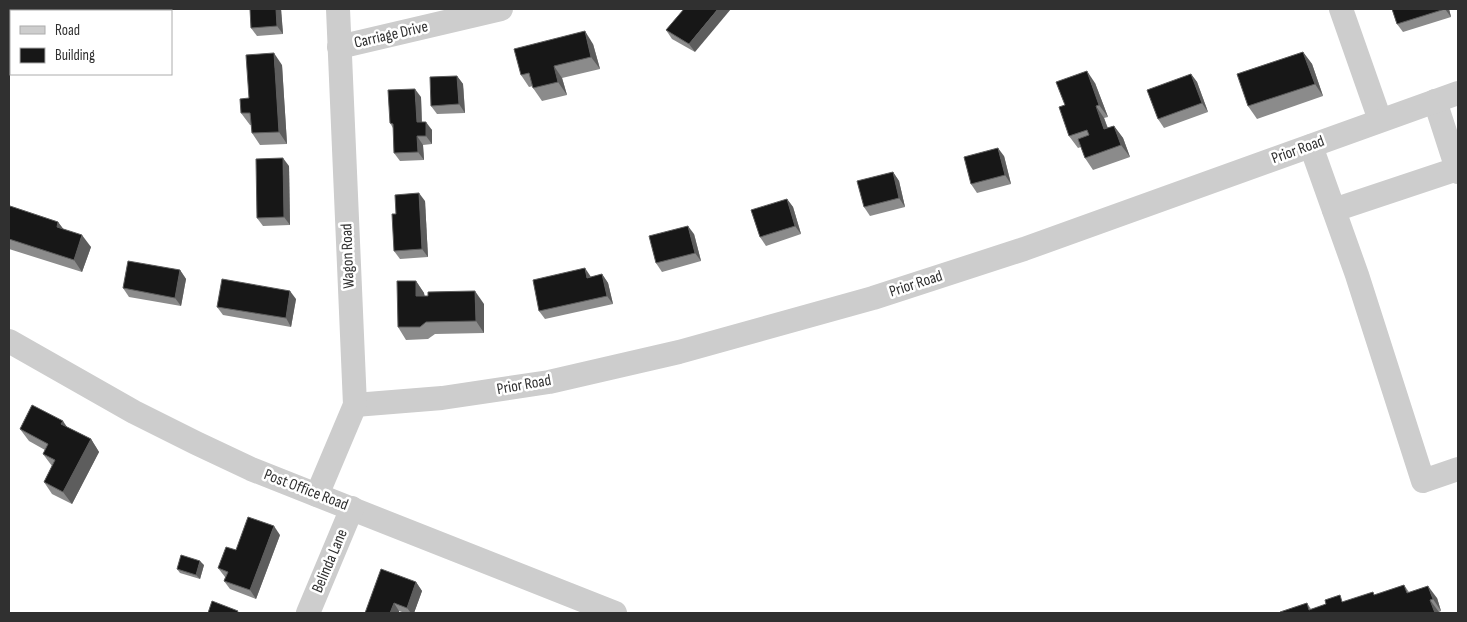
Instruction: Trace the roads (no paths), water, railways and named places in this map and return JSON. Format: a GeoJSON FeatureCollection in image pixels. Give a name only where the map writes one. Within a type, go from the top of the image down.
{"type":"FeatureCollection","features":[{"type":"Feature","properties":{"kind":"street","name":"Wagon Road"},"geometry":{"type":"LineString","coordinates":[[317,495],[355,405],[338,9]]}},
{"type":"Feature","properties":{"kind":"street","name":"Carriage Drive"},"geometry":{"type":"LineString","coordinates":[[340,47],[501,9]]}},
{"type":"Feature","properties":{"kind":"street"},"geometry":{"type":"LineString","coordinates":[[1341,9],[1380,120]]}},
{"type":"Feature","properties":{"kind":"street","name":"Prior Road"},"geometry":{"type":"LineString","coordinates":[[355,405],[442,398],[539,383],[679,352],[873,298],[1014,252],[1458,93]]}},
{"type":"Feature","properties":{"kind":"street"},"geometry":{"type":"LineString","coordinates":[[1334,210],[1458,171],[1435,101]]}},
{"type":"Feature","properties":{"kind":"street"},"geometry":{"type":"LineString","coordinates":[[1311,146],[1357,275],[1423,481],[1458,469]]}},
{"type":"Feature","properties":{"kind":"street","name":"Post Office Road"},"geometry":{"type":"LineString","coordinates":[[9,341],[134,412],[251,468],[616,613]]}},
{"type":"Feature","properties":{"kind":"street","name":"Belinda Lane"},"geometry":{"type":"LineString","coordinates":[[308,613],[352,508]]}}]}
